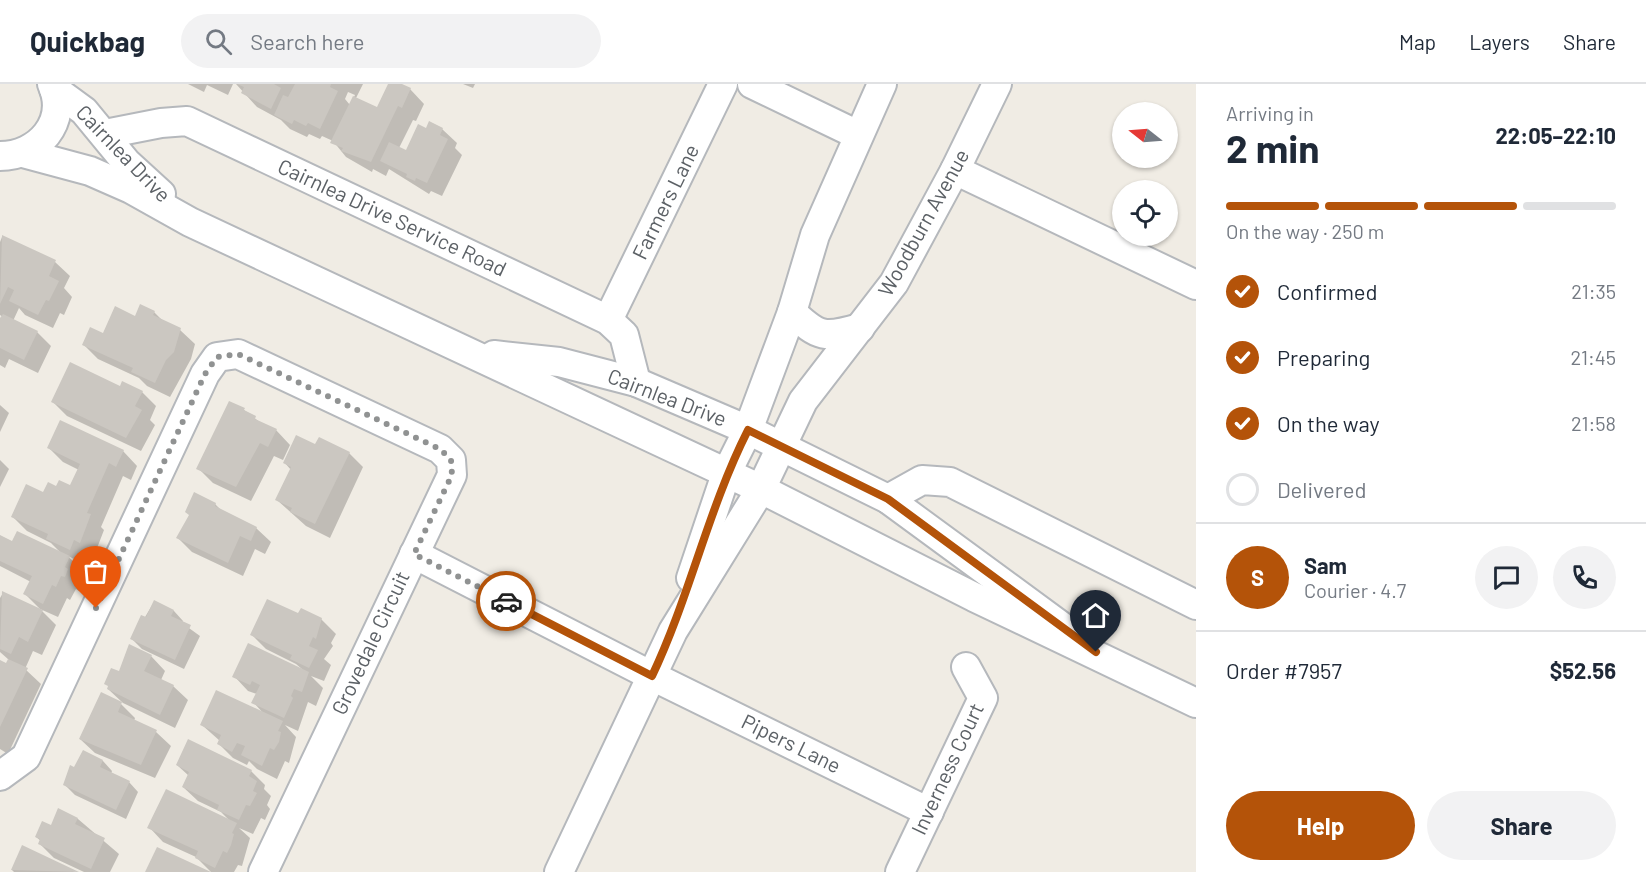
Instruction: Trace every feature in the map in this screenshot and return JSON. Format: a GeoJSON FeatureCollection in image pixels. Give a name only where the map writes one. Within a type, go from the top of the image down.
{"type":"FeatureCollection","features":[{"type":"Feature","properties":{"kind":"street","name":"Farmers Lane"},"geometry":{"type":"LineString","coordinates":[[608,320],[723,84]]}},
{"type":"Feature","properties":{"kind":"street"},"geometry":{"type":"LineString","coordinates":[[752,84],[858,135]]}},
{"type":"Feature","properties":{"kind":"street"},"geometry":{"type":"LineString","coordinates":[[559,872],[673,631],[726,474],[748,430],[792,312],[815,235],[882,84]]}},
{"type":"Feature","properties":{"kind":"street","name":"Woodburn Avenue"},"geometry":{"type":"LineString","coordinates":[[673,631],[761,489],[803,401],[894,283],[955,170],[997,84]]}},
{"type":"Feature","properties":{"kind":"street"},"geometry":{"type":"LineString","coordinates":[[9,159],[37,146],[51,127],[57,104],[53,86]]}},
{"type":"Feature","properties":{"kind":"street","name":"Cairnlea Drive"},"geometry":{"type":"LineString","coordinates":[[53,86],[84,111],[126,162],[190,222]]}},
{"type":"Feature","properties":{"kind":"street","name":"Cairnlea Drive Service Road"},"geometry":{"type":"LineString","coordinates":[[105,134],[161,123],[188,121],[608,320],[624,335],[636,382]]}},
{"type":"Feature","properties":{"kind":"street","name":"Cairnlea Drive"},"geometry":{"type":"LineString","coordinates":[[9,159],[90,171],[131,189],[190,222],[761,489],[1114,666],[1196,703]]}},
{"type":"Feature","properties":{"kind":"street"},"geometry":{"type":"LineString","coordinates":[[955,170],[1196,285]]}},
{"type":"Feature","properties":{"kind":"street"},"geometry":{"type":"LineString","coordinates":[[792,312],[812,331],[834,335],[860,328]]}},
{"type":"Feature","properties":{"kind":"street","name":"Cairnlea Drive"},"geometry":{"type":"LineString","coordinates":[[474,353],[560,362],[636,382],[781,446],[888,499],[1114,666]]}},
{"type":"Feature","properties":{"kind":"street","name":"Grovedale Circuit"},"geometry":{"type":"LineString","coordinates":[[0,776],[26,757],[205,374],[217,357],[238,354],[440,449],[451,460],[452,475],[263,872]]}},
{"type":"Feature","properties":{"kind":"street"},"geometry":{"type":"LineString","coordinates":[[888,499],[922,480],[950,482],[1196,605]]}},
{"type":"Feature","properties":{"kind":"street","name":"Pipers Lane"},"geometry":{"type":"LineString","coordinates":[[414,554],[652,676],[929,812]]}},
{"type":"Feature","properties":{"kind":"street","name":"Inverness Court"},"geometry":{"type":"LineString","coordinates":[[900,872],[983,698],[966,667]]}},
{"type":"Feature","properties":{"kind":"building"},"geometry":{"type":"Polygon","coordinates":[[[237,84],[274,84],[281,88],[271,109],[241,93],[244,87],[237,84]]]}},
{"type":"Feature","properties":{"kind":"building"},"geometry":{"type":"Polygon","coordinates":[[[295,84],[331,84],[330,87],[338,91],[320,129],[294,120],[292,124],[274,115],[283,95],[288,97],[295,84]]]}},
{"type":"Feature","properties":{"kind":"building"},"geometry":{"type":"Polygon","coordinates":[[[388,84],[402,84],[411,88],[402,108],[398,106],[371,162],[341,151],[343,148],[330,143],[353,96],[377,107],[388,84]]]}},
{"type":"Feature","properties":{"kind":"building"},"geometry":{"type":"Polygon","coordinates":[[[429,121],[443,128],[440,135],[448,139],[427,183],[406,177],[407,174],[380,161],[389,142],[406,150],[418,124],[426,128],[429,121]]]}},
{"type":"Feature","properties":{"kind":"building"},"geometry":{"type":"Polygon","coordinates":[[[2,235],[56,260],[49,276],[59,281],[49,301],[46,300],[38,315],[9,301],[14,290],[8,287],[0,304],[2,235]]]}},
{"type":"Feature","properties":{"kind":"building"},"geometry":{"type":"Polygon","coordinates":[[[140,304],[155,311],[153,315],[181,328],[174,352],[166,360],[155,383],[131,372],[133,368],[82,345],[90,327],[103,333],[115,306],[135,316],[140,304]]]}},
{"type":"Feature","properties":{"kind":"building"},"geometry":{"type":"Polygon","coordinates":[[[3,314],[38,331],[24,360],[0,348],[0,318],[3,314]]]}},
{"type":"Feature","properties":{"kind":"building"},"geometry":{"type":"Polygon","coordinates":[[[70,362],[120,386],[122,381],[143,391],[135,406],[142,410],[126,438],[51,402],[70,362]]]}},
{"type":"Feature","properties":{"kind":"building"},"geometry":{"type":"Polygon","coordinates":[[[229,401],[245,408],[244,410],[256,416],[255,419],[277,429],[268,447],[260,443],[236,487],[196,469],[229,401]]]}},
{"type":"Feature","properties":{"kind":"building"},"geometry":{"type":"Polygon","coordinates":[[[60,420],[124,450],[116,467],[109,463],[87,513],[91,514],[80,543],[74,540],[70,550],[46,539],[48,534],[11,517],[26,484],[43,492],[48,482],[56,486],[59,480],[70,485],[80,464],[47,448],[60,420]]]}},
{"type":"Feature","properties":{"kind":"building"},"geometry":{"type":"Polygon","coordinates":[[[296,435],[315,444],[319,437],[350,452],[315,524],[290,512],[292,508],[275,500],[291,467],[283,463],[296,435]]]}},
{"type":"Feature","properties":{"kind":"building"},"geometry":{"type":"Polygon","coordinates":[[[194,492],[216,503],[215,506],[257,527],[251,541],[240,536],[228,563],[176,538],[189,515],[185,512],[194,492]]]}},
{"type":"Feature","properties":{"kind":"building"},"geometry":{"type":"Polygon","coordinates":[[[17,531],[70,556],[65,567],[68,569],[65,577],[61,576],[56,587],[52,585],[43,604],[23,594],[32,576],[0,561],[0,535],[12,541],[17,531]]]}},
{"type":"Feature","properties":{"kind":"building"},"geometry":{"type":"Polygon","coordinates":[[[2,591],[43,610],[28,642],[19,637],[11,654],[0,649],[2,591]]]}},
{"type":"Feature","properties":{"kind":"building"},"geometry":{"type":"Polygon","coordinates":[[[267,599],[298,613],[301,608],[322,618],[316,639],[313,637],[309,646],[318,650],[309,668],[290,659],[292,655],[250,635],[267,599]]]}},
{"type":"Feature","properties":{"kind":"building"},"geometry":{"type":"Polygon","coordinates":[[[154,600],[174,610],[171,616],[191,625],[175,660],[130,639],[141,615],[146,617],[154,600]]]}},
{"type":"Feature","properties":{"kind":"building"},"geometry":{"type":"Polygon","coordinates":[[[248,643],[309,672],[302,692],[294,689],[291,696],[293,698],[284,718],[251,703],[260,685],[252,681],[250,685],[232,677],[248,643]]]}},
{"type":"Feature","properties":{"kind":"building"},"geometry":{"type":"Polygon","coordinates":[[[129,644],[152,655],[144,671],[174,685],[160,715],[107,689],[108,686],[104,684],[111,668],[119,671],[129,644]]]}},
{"type":"Feature","properties":{"kind":"building"},"geometry":{"type":"Polygon","coordinates":[[[8,659],[28,668],[0,727],[0,660],[6,663],[8,659]]]}},
{"type":"Feature","properties":{"kind":"building"},"geometry":{"type":"Polygon","coordinates":[[[216,690],[283,721],[278,731],[281,732],[279,742],[274,750],[270,748],[262,766],[241,755],[245,746],[237,743],[232,752],[217,744],[221,735],[200,725],[216,690]]]}},
{"type":"Feature","properties":{"kind":"building"},"geometry":{"type":"Polygon","coordinates":[[[101,692],[122,702],[118,712],[157,730],[141,765],[79,739],[101,692]]]}},
{"type":"Feature","properties":{"kind":"building"},"geometry":{"type":"Polygon","coordinates":[[[188,739],[252,770],[249,776],[257,781],[253,791],[257,793],[250,806],[246,805],[239,820],[217,810],[219,805],[182,787],[189,772],[176,765],[188,739]]]}},
{"type":"Feature","properties":{"kind":"building"},"geometry":{"type":"Polygon","coordinates":[[[83,750],[103,760],[100,767],[130,781],[116,810],[63,785],[70,765],[74,767],[83,750]]]}},
{"type":"Feature","properties":{"kind":"building"},"geometry":{"type":"Polygon","coordinates":[[[166,789],[237,823],[232,833],[234,834],[231,845],[227,853],[223,851],[215,868],[195,858],[198,851],[147,828],[166,789]]]}},
{"type":"Feature","properties":{"kind":"building"},"geometry":{"type":"Polygon","coordinates":[[[58,808],[78,818],[75,824],[105,838],[91,869],[38,844],[40,839],[35,837],[42,821],[51,825],[58,808]]]}},
{"type":"Feature","properties":{"kind":"building"},"geometry":{"type":"Polygon","coordinates":[[[22,845],[79,872],[11,870],[22,845]]]}},
{"type":"Feature","properties":{"kind":"building"},"geometry":{"type":"Polygon","coordinates":[[[157,847],[211,872],[145,872],[157,847]]]}},
{"type":"Feature","properties":{"kind":"way so far"},"geometry":{"type":"LineString","coordinates":[[96,608],[205,374],[217,357],[238,354],[440,449],[451,460],[452,475],[414,554],[506,601]]}},
{"type":"Feature","properties":{"kind":"route"},"geometry":{"type":"LineString","coordinates":[[506,601],[652,676],[673,631],[726,474],[748,430],[888,499],[965,553],[1096,652]]}}]}
